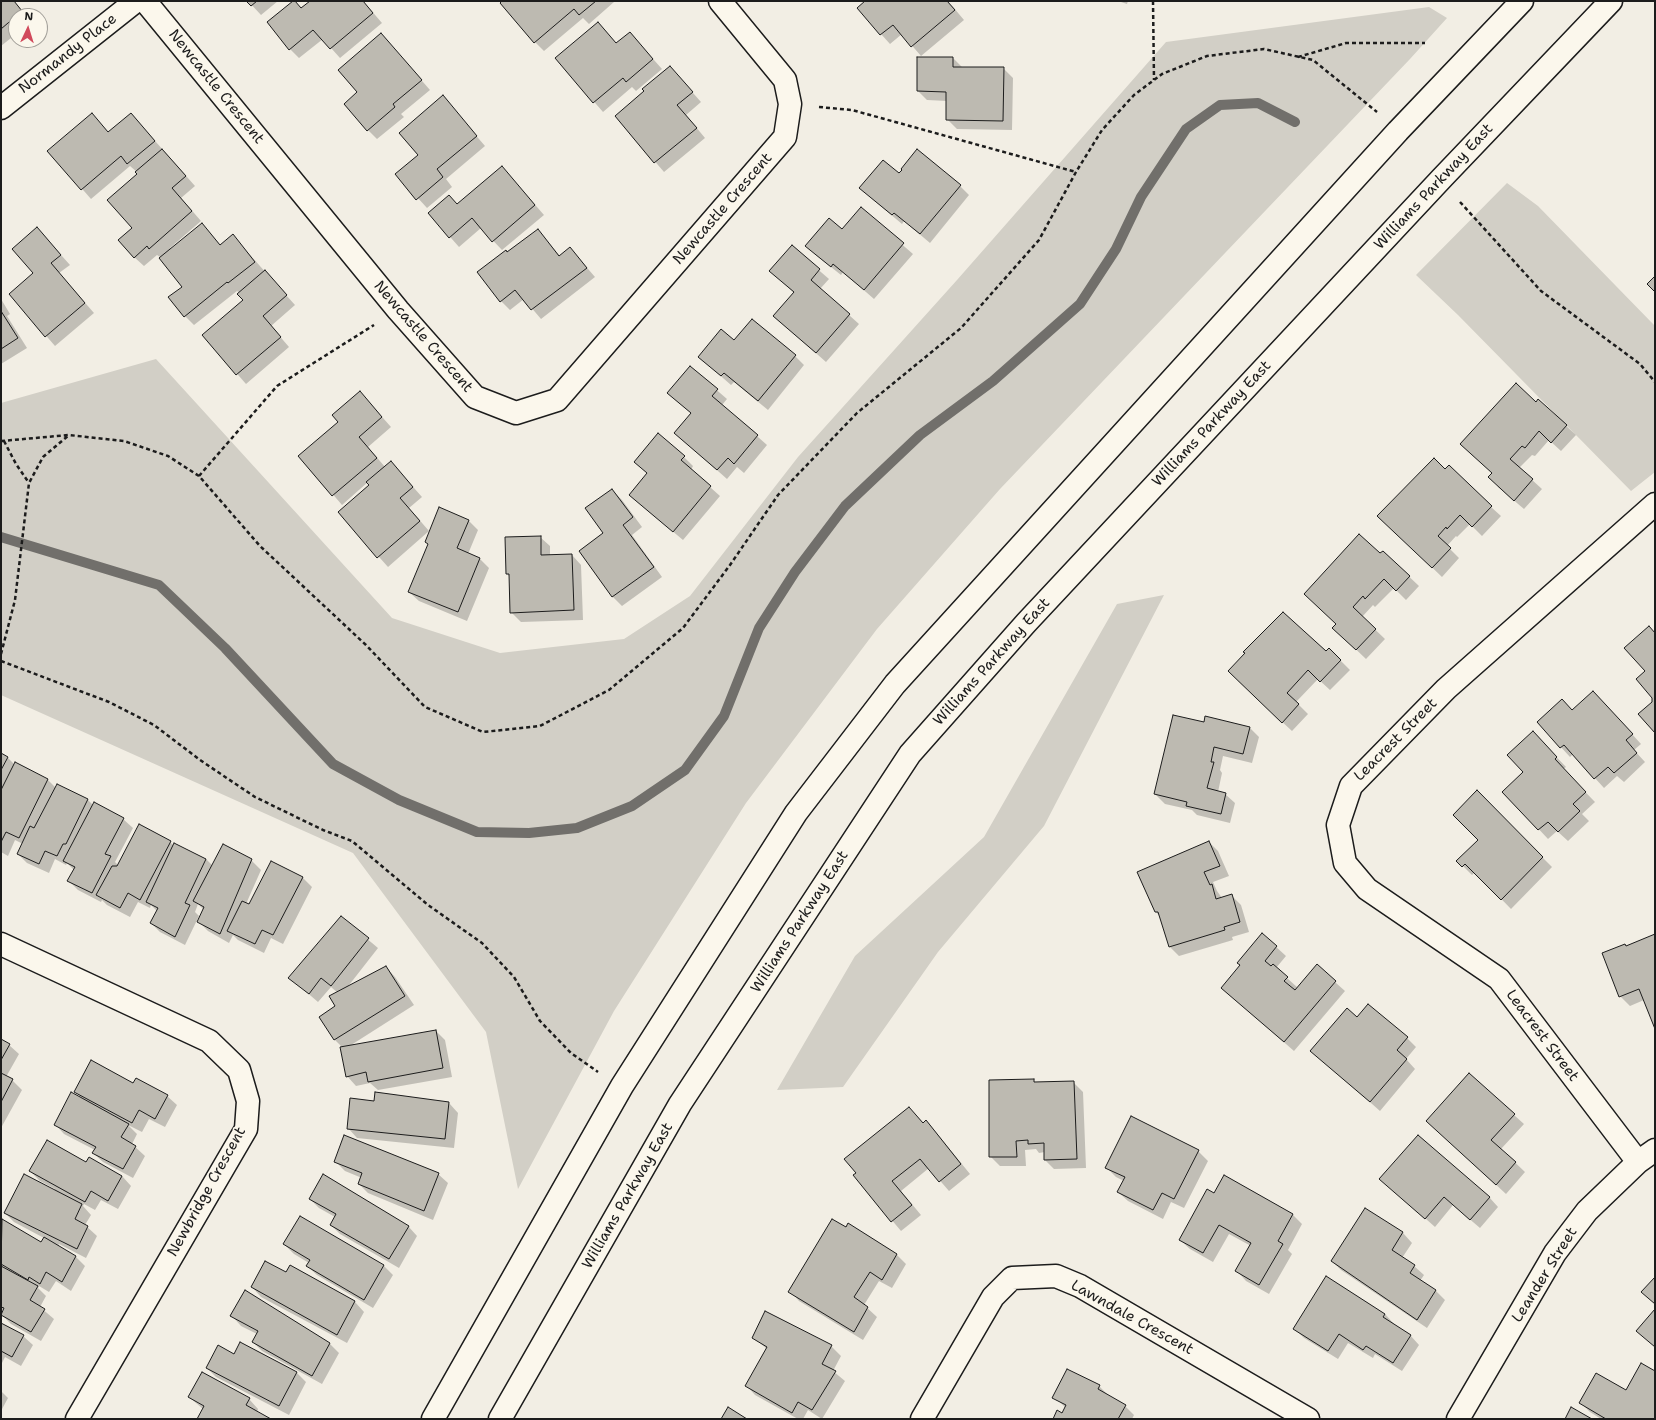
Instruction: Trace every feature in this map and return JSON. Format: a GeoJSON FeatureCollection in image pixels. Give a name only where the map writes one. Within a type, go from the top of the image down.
{"type":"FeatureCollection","features":[{"type":"Feature","properties":{"kind":"street","name":"Normandy Place"},"geometry":{"type":"LineString","coordinates":[[1,108],[136,1]]}},
{"type":"Feature","properties":{"kind":"street","name":"Newcastle Crescent"},"geometry":{"type":"LineString","coordinates":[[145,1],[398,310],[475,397],[516,413],[557,400],[785,137],[790,104],[785,80],[720,1]]}},
{"type":"Feature","properties":{"kind":"street"},"geometry":{"type":"LineString","coordinates":[[433,1419],[622,1086],[796,813],[895,684],[1398,131],[1522,1]]}},
{"type":"Feature","properties":{"kind":"street","name":"Williams Parkway East"},"geometry":{"type":"LineString","coordinates":[[500,1419],[680,1104],[910,754],[1026,623],[1442,178],[1611,1]]}},
{"type":"Feature","properties":{"kind":"street","name":"Leacrest Street"},"geometry":{"type":"LineString","coordinates":[[1646,1156],[1498,979],[1367,889],[1345,862],[1338,825],[1351,786],[1440,695],[1655,504]]}},
{"type":"Feature","properties":{"kind":"street","name":"Newbridge Crescent"},"geometry":{"type":"LineString","coordinates":[[1,944],[209,1041],[239,1070],[248,1101],[246,1130],[77,1419]]}},
{"type":"Feature","properties":{"kind":"street","name":"Leander Street"},"geometry":{"type":"LineString","coordinates":[[1458,1419],[1555,1253],[1587,1211],[1646,1156]]}},
{"type":"Feature","properties":{"kind":"street","name":"Lawndale Crescent"},"geometry":{"type":"LineString","coordinates":[[922,1419],[993,1297],[1012,1278],[1056,1276],[1080,1286],[1308,1419]]}},
{"type":"Feature","properties":{"kind":"path"},"geometry":{"type":"LineString","coordinates":[[1153,1],[1154,81]]}},
{"type":"Feature","properties":{"kind":"path"},"geometry":{"type":"LineString","coordinates":[[1298,57],[1346,43],[1425,43]]}},
{"type":"Feature","properties":{"kind":"path"},"geometry":{"type":"LineString","coordinates":[[29,483],[3,441],[69,435],[124,441],[168,456],[199,476],[260,546],[366,645],[425,707],[483,732],[540,726],[609,690],[683,628],[730,566],[778,495],[857,414],[961,328],[1039,240],[1076,172],[1102,130],[1134,95],[1162,74],[1207,56],[1264,49],[1313,60],[1367,103],[1398,131]]}},
{"type":"Feature","properties":{"kind":"path"},"geometry":{"type":"LineString","coordinates":[[790,104],[852,110],[1076,172]]}},
{"type":"Feature","properties":{"kind":"path"},"geometry":{"type":"LineString","coordinates":[[1442,178],[1468,212],[1541,291],[1640,364],[1655,382]]}},
{"type":"Feature","properties":{"kind":"path"},"geometry":{"type":"LineString","coordinates":[[199,476],[277,386],[398,310]]}},
{"type":"Feature","properties":{"kind":"path"},"geometry":{"type":"LineString","coordinates":[[1,654],[15,600],[29,483],[44,457],[69,435]]}},
{"type":"Feature","properties":{"kind":"path"},"geometry":{"type":"LineString","coordinates":[[1,661],[109,702],[154,725],[200,760],[255,797],[323,830],[352,840],[428,905],[482,943],[514,977],[540,1021],[560,1043],[571,1053],[622,1086]]}},
{"type":"Feature","properties":{"kind":"shaded area"},"geometry":{"type":"Polygon","coordinates":[[[1429,7],[1447,18],[1410,59],[1000,489],[877,629],[746,803],[614,1011],[518,1189],[486,1032],[353,853],[1,695],[1,403],[156,359],[392,618],[500,653],[624,639],[690,596],[798,457],[957,280],[1166,42],[1429,7]]]}},
{"type":"Feature","properties":{"kind":"shaded area"},"geometry":{"type":"Polygon","coordinates":[[[1507,183],[1538,206],[1655,326],[1655,472],[1631,491],[1458,315],[1416,275],[1507,183]]]}},
{"type":"Feature","properties":{"kind":"shaded area"},"geometry":{"type":"Polygon","coordinates":[[[1164,595],[1044,826],[938,952],[843,1087],[777,1090],[855,956],[984,837],[1117,604],[1164,595]]]}},
{"type":"Feature","properties":{"kind":"building"},"geometry":{"type":"Polygon","coordinates":[[[1,1],[14,1],[20,8],[8,8],[8,23],[1,29],[1,1]]]}},
{"type":"Feature","properties":{"kind":"building"},"geometry":{"type":"Polygon","coordinates":[[[246,1],[257,1],[251,6],[246,1]]]}},
{"type":"Feature","properties":{"kind":"building"},"geometry":{"type":"Polygon","coordinates":[[[295,1],[301,8],[310,1],[363,1],[373,13],[330,49],[313,30],[289,50],[267,22],[295,1]]]}},
{"type":"Feature","properties":{"kind":"building"},"geometry":{"type":"Polygon","coordinates":[[[502,1],[596,1],[579,15],[574,9],[534,43],[500,3],[502,1]]]}},
{"type":"Feature","properties":{"kind":"building"},"geometry":{"type":"Polygon","coordinates":[[[865,1],[947,1],[955,10],[911,47],[893,25],[880,35],[857,8],[865,1]]]}},
{"type":"Feature","properties":{"kind":"building"},"geometry":{"type":"Polygon","coordinates":[[[598,22],[616,43],[630,32],[653,59],[626,82],[623,78],[593,103],[555,58],[598,22]]]}},
{"type":"Feature","properties":{"kind":"building"},"geometry":{"type":"Polygon","coordinates":[[[381,33],[422,80],[393,104],[395,107],[367,131],[344,104],[357,92],[338,70],[381,33]]]}},
{"type":"Feature","properties":{"kind":"building"},"geometry":{"type":"Polygon","coordinates":[[[917,57],[953,57],[953,67],[1004,67],[1003,121],[946,120],[946,92],[917,91],[917,57]]]}},
{"type":"Feature","properties":{"kind":"building"},"geometry":{"type":"Polygon","coordinates":[[[670,66],[693,92],[677,105],[697,128],[654,163],[615,116],[644,91],[642,89],[670,66]]]}},
{"type":"Feature","properties":{"kind":"building"},"geometry":{"type":"Polygon","coordinates":[[[443,95],[477,136],[437,169],[443,177],[416,200],[395,174],[418,155],[399,133],[443,95]]]}},
{"type":"Feature","properties":{"kind":"building"},"geometry":{"type":"Polygon","coordinates":[[[92,113],[108,132],[131,113],[155,141],[127,164],[121,156],[81,190],[47,151],[92,113]]]}},
{"type":"Feature","properties":{"kind":"building"},"geometry":{"type":"Polygon","coordinates":[[[162,149],[186,176],[172,188],[192,211],[149,249],[147,246],[134,258],[118,240],[132,228],[107,200],[137,174],[135,172],[162,149]]]}},
{"type":"Feature","properties":{"kind":"building"},"geometry":{"type":"Polygon","coordinates":[[[917,149],[961,185],[920,234],[894,213],[892,215],[859,188],[883,160],[899,173],[917,149]]]}},
{"type":"Feature","properties":{"kind":"building"},"geometry":{"type":"Polygon","coordinates":[[[502,166],[535,205],[492,242],[472,218],[449,238],[428,213],[449,195],[457,204],[502,166]]]}},
{"type":"Feature","properties":{"kind":"building"},"geometry":{"type":"Polygon","coordinates":[[[861,207],[904,243],[864,290],[833,264],[831,267],[805,246],[829,218],[842,229],[861,207]]]}},
{"type":"Feature","properties":{"kind":"building"},"geometry":{"type":"Polygon","coordinates":[[[202,223],[220,245],[233,234],[255,262],[228,283],[227,282],[184,317],[168,297],[182,287],[159,258],[202,223]]]}},
{"type":"Feature","properties":{"kind":"building"},"geometry":{"type":"Polygon","coordinates":[[[37,227],[61,255],[51,263],[85,303],[45,337],[9,294],[33,273],[12,249],[37,227]]]}},
{"type":"Feature","properties":{"kind":"building"},"geometry":{"type":"Polygon","coordinates":[[[538,229],[559,256],[570,247],[587,268],[531,310],[515,290],[500,302],[477,272],[506,250],[507,252],[538,229]]]}},
{"type":"Feature","properties":{"kind":"building"},"geometry":{"type":"Polygon","coordinates":[[[792,245],[820,269],[811,280],[850,314],[816,353],[773,316],[794,292],[769,271],[792,245]]]}},
{"type":"Feature","properties":{"kind":"building"},"geometry":{"type":"Polygon","coordinates":[[[265,270],[287,295],[263,316],[281,337],[236,375],[202,335],[243,300],[237,294],[265,270]]]}},
{"type":"Feature","properties":{"kind":"building"},"geometry":{"type":"Polygon","coordinates":[[[1655,276],[1655,292],[1647,284],[1655,276]]]}},
{"type":"Feature","properties":{"kind":"building"},"geometry":{"type":"Polygon","coordinates":[[[1,311],[18,338],[1,349],[1,311]]]}},
{"type":"Feature","properties":{"kind":"building"},"geometry":{"type":"Polygon","coordinates":[[[752,319],[796,355],[758,401],[724,373],[721,376],[698,357],[721,329],[734,340],[752,319]]]}},
{"type":"Feature","properties":{"kind":"building"},"geometry":{"type":"Polygon","coordinates":[[[690,366],[718,389],[712,396],[758,435],[734,464],[728,458],[717,470],[674,433],[691,413],[667,393],[690,366]]]}},
{"type":"Feature","properties":{"kind":"building"},"geometry":{"type":"Polygon","coordinates":[[[1516,383],[1536,402],[1538,399],[1567,425],[1551,443],[1539,431],[1525,448],[1522,446],[1510,459],[1533,479],[1514,501],[1488,477],[1492,473],[1460,444],[1516,383]]]}},
{"type":"Feature","properties":{"kind":"building"},"geometry":{"type":"Polygon","coordinates":[[[360,391],[382,417],[359,437],[377,458],[332,496],[298,456],[338,422],[332,415],[360,391]]]}},
{"type":"Feature","properties":{"kind":"building"},"geometry":{"type":"Polygon","coordinates":[[[658,433],[685,456],[681,460],[711,486],[673,532],[629,495],[647,473],[634,462],[658,433]]]}},
{"type":"Feature","properties":{"kind":"building"},"geometry":{"type":"Polygon","coordinates":[[[1434,458],[1445,469],[1449,465],[1492,506],[1472,527],[1460,515],[1447,529],[1446,527],[1438,536],[1451,548],[1432,568],[1377,516],[1434,458]]]}},
{"type":"Feature","properties":{"kind":"building"},"geometry":{"type":"Polygon","coordinates":[[[391,461],[413,487],[400,498],[420,521],[377,558],[338,512],[369,485],[366,482],[391,461]]]}},
{"type":"Feature","properties":{"kind":"building"},"geometry":{"type":"Polygon","coordinates":[[[612,489],[633,517],[623,525],[654,567],[612,597],[579,551],[603,533],[585,508],[612,489]]]}},
{"type":"Feature","properties":{"kind":"building"},"geometry":{"type":"Polygon","coordinates":[[[439,507],[469,520],[457,548],[480,558],[458,612],[408,592],[428,544],[425,542],[439,507]]]}},
{"type":"Feature","properties":{"kind":"building"},"geometry":{"type":"Polygon","coordinates":[[[1359,534],[1380,553],[1383,551],[1410,576],[1396,591],[1384,579],[1365,599],[1363,596],[1353,607],[1376,629],[1356,650],[1332,628],[1336,624],[1304,594],[1359,534]]]}},
{"type":"Feature","properties":{"kind":"building"},"geometry":{"type":"Polygon","coordinates":[[[541,536],[541,555],[572,554],[574,610],[510,613],[509,574],[506,574],[505,537],[541,536]]]}},
{"type":"Feature","properties":{"kind":"building"},"geometry":{"type":"Polygon","coordinates":[[[1283,612],[1326,651],[1329,648],[1341,660],[1320,682],[1308,670],[1287,693],[1299,704],[1282,723],[1228,671],[1245,653],[1243,652],[1283,612]]]}},
{"type":"Feature","properties":{"kind":"building"},"geometry":{"type":"Polygon","coordinates":[[[1649,626],[1655,633],[1655,733],[1638,714],[1652,702],[1652,698],[1636,679],[1645,671],[1624,648],[1649,626]]]}},
{"type":"Feature","properties":{"kind":"building"},"geometry":{"type":"Polygon","coordinates":[[[1593,691],[1633,734],[1626,740],[1637,753],[1614,773],[1608,767],[1594,779],[1564,745],[1560,748],[1537,722],[1562,699],[1572,710],[1593,691]]]}},
{"type":"Feature","properties":{"kind":"building"},"geometry":{"type":"Polygon","coordinates":[[[1173,715],[1204,722],[1205,716],[1250,727],[1243,754],[1214,747],[1211,762],[1214,762],[1207,788],[1226,793],[1221,814],[1186,806],[1187,802],[1154,794],[1173,715]]]}},
{"type":"Feature","properties":{"kind":"building"},"geometry":{"type":"Polygon","coordinates":[[[1533,731],[1557,757],[1555,759],[1586,792],[1573,804],[1580,811],[1558,832],[1548,822],[1538,830],[1502,792],[1523,772],[1507,755],[1533,731]]]}},
{"type":"Feature","properties":{"kind":"building"},"geometry":{"type":"Polygon","coordinates":[[[1,753],[8,757],[1,770],[1,753]]]}},
{"type":"Feature","properties":{"kind":"building"},"geometry":{"type":"Polygon","coordinates":[[[15,762],[48,779],[19,838],[6,832],[1,842],[1,790],[15,762]]]}},
{"type":"Feature","properties":{"kind":"building"},"geometry":{"type":"Polygon","coordinates":[[[57,784],[88,799],[66,844],[63,844],[57,856],[45,851],[39,864],[17,854],[30,826],[34,828],[57,784]]]}},
{"type":"Feature","properties":{"kind":"building"},"geometry":{"type":"Polygon","coordinates":[[[1477,790],[1543,857],[1501,900],[1465,864],[1462,867],[1456,861],[1478,840],[1453,815],[1477,790]]]}},
{"type":"Feature","properties":{"kind":"building"},"geometry":{"type":"Polygon","coordinates":[[[94,802],[124,818],[105,854],[111,856],[92,893],[67,881],[75,867],[63,861],[94,802]]]}},
{"type":"Feature","properties":{"kind":"building"},"geometry":{"type":"Polygon","coordinates":[[[139,824],[171,841],[140,900],[128,893],[120,908],[96,895],[112,866],[117,866],[139,824]]]}},
{"type":"Feature","properties":{"kind":"building"},"geometry":{"type":"Polygon","coordinates":[[[1209,841],[1220,866],[1204,872],[1210,885],[1212,884],[1216,899],[1232,894],[1240,922],[1224,927],[1225,930],[1169,947],[1158,912],[1155,912],[1137,872],[1209,841]]]}},
{"type":"Feature","properties":{"kind":"building"},"geometry":{"type":"Polygon","coordinates":[[[174,843],[206,859],[185,903],[190,905],[175,937],[150,923],[158,908],[146,902],[174,843]]]}},
{"type":"Feature","properties":{"kind":"building"},"geometry":{"type":"Polygon","coordinates":[[[223,844],[252,859],[220,934],[197,922],[204,907],[193,901],[223,844]]]}},
{"type":"Feature","properties":{"kind":"building"},"geometry":{"type":"Polygon","coordinates":[[[271,861],[303,877],[273,935],[262,930],[255,944],[227,931],[242,901],[249,904],[271,861]]]}},
{"type":"Feature","properties":{"kind":"building"},"geometry":{"type":"Polygon","coordinates":[[[341,916],[369,938],[331,986],[321,978],[309,994],[288,978],[341,916]]]}},
{"type":"Feature","properties":{"kind":"building"},"geometry":{"type":"Polygon","coordinates":[[[1262,933],[1277,946],[1265,961],[1271,966],[1273,964],[1288,977],[1284,981],[1295,990],[1317,964],[1336,981],[1284,1042],[1221,988],[1240,965],[1237,963],[1262,933]]]}},
{"type":"Feature","properties":{"kind":"building"},"geometry":{"type":"Polygon","coordinates":[[[1655,934],[1655,1029],[1639,989],[1619,997],[1602,953],[1625,944],[1626,946],[1655,934]]]}},
{"type":"Feature","properties":{"kind":"building"},"geometry":{"type":"Polygon","coordinates":[[[386,966],[405,996],[334,1040],[319,1017],[335,1006],[329,996],[386,966]]]}},
{"type":"Feature","properties":{"kind":"building"},"geometry":{"type":"Polygon","coordinates":[[[1368,1004],[1408,1037],[1397,1050],[1407,1059],[1370,1102],[1310,1051],[1347,1008],[1357,1017],[1368,1004]]]}},
{"type":"Feature","properties":{"kind":"building"},"geometry":{"type":"Polygon","coordinates":[[[436,1030],[443,1068],[368,1082],[366,1072],[346,1077],[340,1047],[436,1030]]]}},
{"type":"Feature","properties":{"kind":"building"},"geometry":{"type":"Polygon","coordinates":[[[1,1039],[10,1044],[1,1060],[1,1039]]]}},
{"type":"Feature","properties":{"kind":"building"},"geometry":{"type":"Polygon","coordinates":[[[91,1060],[133,1083],[136,1078],[168,1095],[155,1119],[139,1110],[132,1123],[74,1092],[91,1060]]]}},
{"type":"Feature","properties":{"kind":"building"},"geometry":{"type":"Polygon","coordinates":[[[1,1073],[13,1079],[1,1102],[1,1073]]]}},
{"type":"Feature","properties":{"kind":"building"},"geometry":{"type":"Polygon","coordinates":[[[1469,1073],[1515,1114],[1491,1140],[1516,1162],[1496,1185],[1426,1121],[1469,1073]]]}},
{"type":"Feature","properties":{"kind":"building"},"geometry":{"type":"Polygon","coordinates":[[[1034,1079],[1034,1082],[1074,1081],[1077,1159],[1044,1160],[1044,1143],[1028,1144],[1028,1140],[1016,1141],[1017,1157],[989,1157],[989,1080],[1034,1079]]]}},
{"type":"Feature","properties":{"kind":"building"},"geometry":{"type":"Polygon","coordinates":[[[71,1092],[129,1124],[121,1137],[136,1146],[123,1169],[92,1153],[96,1147],[54,1125],[71,1092]]]}},
{"type":"Feature","properties":{"kind":"building"},"geometry":{"type":"Polygon","coordinates":[[[375,1092],[449,1102],[445,1139],[347,1129],[350,1098],[374,1101],[375,1092]]]}},
{"type":"Feature","properties":{"kind":"building"},"geometry":{"type":"Polygon","coordinates":[[[909,1107],[923,1123],[926,1120],[961,1164],[939,1182],[920,1159],[892,1181],[912,1205],[891,1222],[853,1175],[856,1173],[844,1159],[909,1107]]]}},
{"type":"Feature","properties":{"kind":"building"},"geometry":{"type":"Polygon","coordinates":[[[1131,1116],[1199,1150],[1174,1199],[1162,1193],[1153,1210],[1117,1192],[1125,1177],[1105,1168],[1131,1116]]]}},
{"type":"Feature","properties":{"kind":"building"},"geometry":{"type":"Polygon","coordinates":[[[344,1135],[439,1173],[424,1211],[358,1184],[362,1173],[334,1162],[344,1135]]]}},
{"type":"Feature","properties":{"kind":"building"},"geometry":{"type":"Polygon","coordinates":[[[1418,1135],[1490,1197],[1470,1220],[1444,1197],[1425,1219],[1379,1179],[1418,1135]]]}},
{"type":"Feature","properties":{"kind":"building"},"geometry":{"type":"Polygon","coordinates":[[[47,1140],[86,1162],[89,1157],[122,1176],[108,1201],[91,1191],[85,1202],[29,1171],[47,1140]]]}},
{"type":"Feature","properties":{"kind":"building"},"geometry":{"type":"Polygon","coordinates":[[[24,1174],[82,1204],[75,1219],[88,1226],[77,1249],[4,1213],[24,1174]]]}},
{"type":"Feature","properties":{"kind":"building"},"geometry":{"type":"Polygon","coordinates":[[[323,1174],[409,1226],[389,1259],[330,1225],[336,1214],[309,1199],[323,1174]]]}},
{"type":"Feature","properties":{"kind":"building"},"geometry":{"type":"Polygon","coordinates":[[[1224,1175],[1293,1214],[1278,1241],[1283,1244],[1259,1285],[1235,1271],[1251,1243],[1219,1225],[1203,1253],[1179,1240],[1207,1189],[1214,1193],[1224,1175]]]}},
{"type":"Feature","properties":{"kind":"building"},"geometry":{"type":"Polygon","coordinates":[[[1365,1208],[1403,1232],[1392,1250],[1415,1265],[1410,1273],[1436,1290],[1417,1320],[1331,1261],[1365,1208]]]}},
{"type":"Feature","properties":{"kind":"building"},"geometry":{"type":"Polygon","coordinates":[[[300,1216],[384,1265],[364,1300],[306,1266],[310,1260],[283,1244],[300,1216]]]}},
{"type":"Feature","properties":{"kind":"building"},"geometry":{"type":"Polygon","coordinates":[[[2,1219],[41,1242],[44,1237],[76,1256],[62,1282],[46,1272],[40,1284],[29,1277],[28,1280],[1,1264],[2,1219]]]}},
{"type":"Feature","properties":{"kind":"building"},"geometry":{"type":"Polygon","coordinates":[[[832,1219],[846,1227],[848,1223],[897,1254],[882,1280],[870,1272],[854,1297],[868,1307],[854,1332],[788,1292],[832,1219]]]}},
{"type":"Feature","properties":{"kind":"building"},"geometry":{"type":"Polygon","coordinates":[[[265,1261],[286,1272],[290,1265],[355,1301],[337,1335],[251,1287],[265,1261]]]}},
{"type":"Feature","properties":{"kind":"building"},"geometry":{"type":"Polygon","coordinates":[[[1,1266],[38,1286],[30,1300],[45,1309],[31,1332],[1,1315],[4,1308],[1,1307],[1,1266]]]}},
{"type":"Feature","properties":{"kind":"building"},"geometry":{"type":"Polygon","coordinates":[[[1326,1276],[1385,1314],[1383,1317],[1411,1335],[1393,1363],[1366,1346],[1363,1350],[1339,1334],[1328,1351],[1293,1329],[1326,1276]]]}},
{"type":"Feature","properties":{"kind":"building"},"geometry":{"type":"Polygon","coordinates":[[[1655,1277],[1655,1304],[1641,1292],[1655,1277]]]}},
{"type":"Feature","properties":{"kind":"building"},"geometry":{"type":"Polygon","coordinates":[[[245,1290],[330,1343],[312,1376],[252,1342],[258,1331],[230,1316],[245,1290]]]}},
{"type":"Feature","properties":{"kind":"building"},"geometry":{"type":"Polygon","coordinates":[[[1655,1309],[1655,1347],[1636,1331],[1655,1309]]]}},
{"type":"Feature","properties":{"kind":"building"},"geometry":{"type":"Polygon","coordinates":[[[765,1311],[832,1345],[822,1364],[836,1371],[812,1410],[798,1402],[792,1413],[745,1386],[767,1347],[752,1338],[765,1311]]]}},
{"type":"Feature","properties":{"kind":"building"},"geometry":{"type":"Polygon","coordinates":[[[1,1323],[24,1335],[12,1357],[1,1351],[1,1323]]]}},
{"type":"Feature","properties":{"kind":"building"},"geometry":{"type":"Polygon","coordinates":[[[240,1342],[297,1372],[279,1406],[206,1368],[218,1345],[234,1354],[240,1342]]]}},
{"type":"Feature","properties":{"kind":"building"},"geometry":{"type":"Polygon","coordinates":[[[1641,1363],[1655,1371],[1655,1419],[1606,1419],[1579,1403],[1596,1373],[1626,1390],[1641,1363]]]}},
{"type":"Feature","properties":{"kind":"building"},"geometry":{"type":"Polygon","coordinates":[[[1067,1369],[1100,1385],[1098,1389],[1126,1405],[1118,1419],[1053,1419],[1057,1410],[1062,1413],[1066,1405],[1052,1398],[1067,1369]]]}},
{"type":"Feature","properties":{"kind":"building"},"geometry":{"type":"Polygon","coordinates":[[[202,1372],[250,1398],[246,1405],[271,1419],[197,1419],[204,1406],[188,1397],[202,1372]]]}},
{"type":"Feature","properties":{"kind":"building"},"geometry":{"type":"Polygon","coordinates":[[[728,1407],[747,1419],[721,1419],[728,1407]]]}},
{"type":"Feature","properties":{"kind":"building"},"geometry":{"type":"Polygon","coordinates":[[[1571,1407],[1592,1419],[1565,1419],[1571,1407]]]}},
{"type":"Feature","properties":{"kind":"waterway"},"geometry":{"type":"LineString","coordinates":[[1,537],[159,585],[225,648],[333,764],[399,800],[477,832],[529,833],[577,828],[632,806],[685,770],[724,716],[759,628],[795,572],[845,506],[920,435],[993,381],[1080,304],[1116,249],[1141,197],[1186,129],[1220,105],[1258,103],[1295,122]]}}]}
